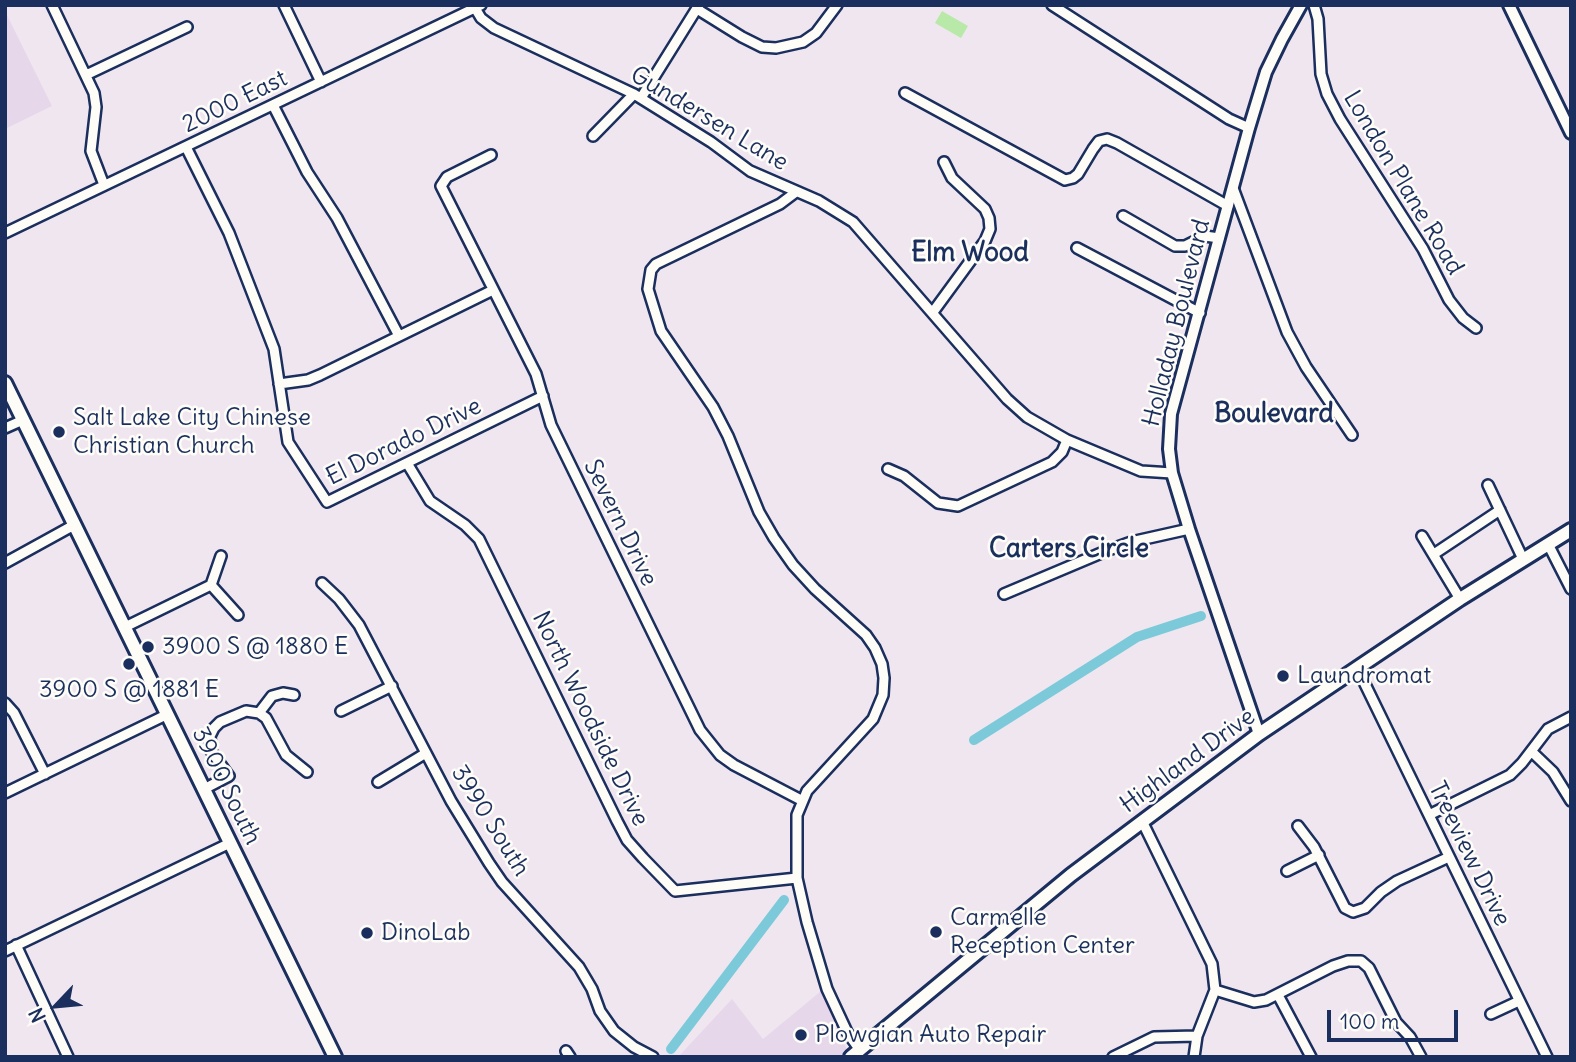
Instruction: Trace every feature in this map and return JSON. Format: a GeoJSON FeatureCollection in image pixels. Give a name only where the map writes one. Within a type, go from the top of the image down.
{"type":"FeatureCollection","features":[{"type":"Feature","properties":{"kind":"main road","name":"3900 South"},"geometry":{"type":"LineString","coordinates":[[5,383],[335,1057]]}},
{"type":"Feature","properties":{"kind":"main road","name":"Highland Drive"},"geometry":{"type":"LineString","coordinates":[[856,1053],[1062,883],[1259,734],[1460,599],[1571,530]]}},
{"type":"Feature","properties":{"kind":"street"},"geometry":{"type":"LineString","coordinates":[[52,5],[94,93],[96,107],[90,151],[104,185]]}},
{"type":"Feature","properties":{"kind":"street"},"geometry":{"type":"LineString","coordinates":[[284,5],[321,82]]}},
{"type":"Feature","properties":{"kind":"street"},"geometry":{"type":"LineString","coordinates":[[593,136],[637,96],[698,7],[742,37],[762,47],[776,48],[796,44],[810,37],[827,20],[836,5]]}},
{"type":"Feature","properties":{"kind":"street"},"geometry":{"type":"LineString","coordinates":[[1052,5],[1228,118],[1249,128]]}},
{"type":"Feature","properties":{"kind":"street","name":"Holladay Boulevard"},"geometry":{"type":"LineString","coordinates":[[1259,734],[1172,473],[1169,449],[1171,414],[1266,72],[1301,5]]}},
{"type":"Feature","properties":{"kind":"street","name":"London Plane Road"},"geometry":{"type":"LineString","coordinates":[[1314,5],[1318,19],[1321,74],[1327,94],[1340,119],[1423,249],[1449,300],[1463,318],[1476,328]]}},
{"type":"Feature","properties":{"kind":"street"},"geometry":{"type":"LineString","coordinates":[[1509,5],[1571,133]]}},
{"type":"Feature","properties":{"kind":"street","name":"2000 East"},"geometry":{"type":"LineString","coordinates":[[5,233],[478,7]]}},
{"type":"Feature","properties":{"kind":"street","name":"Gundersen Lane"},"geometry":{"type":"LineString","coordinates":[[478,7],[481,18],[494,28],[637,96],[711,142],[750,171],[819,201],[853,222],[1007,399],[1027,417],[1067,440],[1141,471],[1172,473]]}},
{"type":"Feature","properties":{"kind":"street"},"geometry":{"type":"LineString","coordinates":[[86,75],[187,27]]}},
{"type":"Feature","properties":{"kind":"street"},"geometry":{"type":"LineString","coordinates":[[905,93],[1065,180],[1078,174],[1099,141],[1107,139],[1228,206]]}},
{"type":"Feature","properties":{"kind":"street"},"geometry":{"type":"LineString","coordinates":[[273,105],[307,172],[337,218],[398,337]]}},
{"type":"Feature","properties":{"kind":"street","name":"El Dorado Drive"},"geometry":{"type":"LineString","coordinates":[[186,147],[229,233],[274,349],[288,442],[327,502],[543,397]]}},
{"type":"Feature","properties":{"kind":"street","name":"Severn Drive"},"geometry":{"type":"LineString","coordinates":[[491,155],[447,177],[441,183],[456,218],[536,374],[551,425],[701,730],[720,755],[734,765],[801,800]]}},
{"type":"Feature","properties":{"kind":"street"},"geometry":{"type":"LineString","coordinates":[[933,312],[985,241],[990,229],[985,209],[952,178],[944,162]]}},
{"type":"Feature","properties":{"kind":"street"},"geometry":{"type":"LineString","coordinates":[[1233,188],[1272,298],[1287,332],[1306,367],[1352,435]]}},
{"type":"Feature","properties":{"kind":"street"},"geometry":{"type":"LineString","coordinates":[[796,192],[780,204],[656,264],[651,270],[649,289],[661,331],[713,407],[728,436],[759,512],[793,565],[866,635],[882,664],[883,695],[873,719],[807,791],[797,815],[797,878],[827,989],[856,1053]]}},
{"type":"Feature","properties":{"kind":"street"},"geometry":{"type":"LineString","coordinates":[[1123,216],[1175,246],[1185,246],[1205,236],[1219,238]]}},
{"type":"Feature","properties":{"kind":"street"},"geometry":{"type":"LineString","coordinates":[[1077,248],[1200,313]]}},
{"type":"Feature","properties":{"kind":"street"},"geometry":{"type":"LineString","coordinates":[[279,384],[308,380],[493,290]]}},
{"type":"Feature","properties":{"kind":"street"},"geometry":{"type":"LineString","coordinates":[[5,428],[23,419]]}},
{"type":"Feature","properties":{"kind":"street"},"geometry":{"type":"LineString","coordinates":[[888,469],[904,476],[938,503],[958,506],[1052,462],[1062,452],[1067,440]]}},
{"type":"Feature","properties":{"kind":"street","name":"North Woodside Drive"},"geometry":{"type":"LineString","coordinates":[[407,463],[430,501],[465,525],[479,539],[617,821],[627,840],[643,858],[675,891],[797,878]]}},
{"type":"Feature","properties":{"kind":"street"},"geometry":{"type":"LineString","coordinates":[[1488,485],[1523,559]]}},
{"type":"Feature","properties":{"kind":"street"},"geometry":{"type":"LineString","coordinates":[[1434,554],[1500,510]]}},
{"type":"Feature","properties":{"kind":"street"},"geometry":{"type":"LineString","coordinates":[[5,563],[75,524]]}},
{"type":"Feature","properties":{"kind":"street"},"geometry":{"type":"LineString","coordinates":[[1004,594],[1131,542],[1189,529]]}},
{"type":"Feature","properties":{"kind":"street"},"geometry":{"type":"LineString","coordinates":[[1422,536],[1460,599]]}},
{"type":"Feature","properties":{"kind":"street"},"geometry":{"type":"LineString","coordinates":[[1548,544],[1571,589]]}},
{"type":"Feature","properties":{"kind":"street"},"geometry":{"type":"LineString","coordinates":[[125,627],[211,585],[221,556]]}},
{"type":"Feature","properties":{"kind":"street","name":"3990 South"},"geometry":{"type":"LineString","coordinates":[[322,583],[353,615],[456,810],[502,882],[579,967],[592,989],[600,1012],[614,1031],[651,1056]]}},
{"type":"Feature","properties":{"kind":"street"},"geometry":{"type":"LineString","coordinates":[[211,585],[238,615]]}},
{"type":"Feature","properties":{"kind":"street","name":"Treeview Drive"},"geometry":{"type":"LineString","coordinates":[[1354,669],[1363,680],[1546,1057]]}},
{"type":"Feature","properties":{"kind":"street"},"geometry":{"type":"LineString","coordinates":[[341,711],[392,687]]}},
{"type":"Feature","properties":{"kind":"street"},"geometry":{"type":"LineString","coordinates":[[259,713],[272,696],[283,693],[293,695]]}},
{"type":"Feature","properties":{"kind":"street"},"geometry":{"type":"LineString","coordinates":[[5,703],[14,713],[45,774]]}},
{"type":"Feature","properties":{"kind":"street"},"geometry":{"type":"LineString","coordinates":[[204,789],[229,776],[211,751],[210,736],[214,728],[239,712],[259,713],[270,722],[286,755],[307,772]]}},
{"type":"Feature","properties":{"kind":"street"},"geometry":{"type":"LineString","coordinates":[[5,793],[168,714]]}},
{"type":"Feature","properties":{"kind":"street"},"geometry":{"type":"LineString","coordinates":[[1429,815],[1500,781],[1516,769],[1548,729],[1571,717]]}},
{"type":"Feature","properties":{"kind":"street"},"geometry":{"type":"LineString","coordinates":[[1531,751],[1553,772],[1571,801]]}},
{"type":"Feature","properties":{"kind":"street"},"geometry":{"type":"LineString","coordinates":[[378,782],[426,753]]}},
{"type":"Feature","properties":{"kind":"street"},"geometry":{"type":"LineString","coordinates":[[1142,821],[1212,964],[1215,990],[1197,1035],[1194,1057]]}},
{"type":"Feature","properties":{"kind":"street"},"geometry":{"type":"LineString","coordinates":[[1298,826],[1319,855],[1343,904],[1351,911],[1360,911],[1387,887],[1449,857]]}},
{"type":"Feature","properties":{"kind":"street"},"geometry":{"type":"LineString","coordinates":[[5,951],[230,843]]}},
{"type":"Feature","properties":{"kind":"street"},"geometry":{"type":"LineString","coordinates":[[1287,871],[1319,855]]}},
{"type":"Feature","properties":{"kind":"street"},"geometry":{"type":"LineString","coordinates":[[16,946],[68,1057]]}},
{"type":"Feature","properties":{"kind":"street"},"geometry":{"type":"LineString","coordinates":[[1215,990],[1254,1002],[1278,995],[1332,965],[1361,961],[1369,968],[1396,1022],[1410,1037],[1421,1057]]}},
{"type":"Feature","properties":{"kind":"street"},"geometry":{"type":"LineString","coordinates":[[1278,995],[1311,1057]]}},
{"type":"Feature","properties":{"kind":"street"},"geometry":{"type":"LineString","coordinates":[[1492,1014],[1519,1001]]}},
{"type":"Feature","properties":{"kind":"street"},"geometry":{"type":"LineString","coordinates":[[1116,1056],[1154,1037],[1197,1035]]}},
{"type":"Feature","properties":{"kind":"shaded area"},"geometry":{"type":"Polygon","coordinates":[[[5,11],[52,106],[5,129],[5,11]]]}},
{"type":"Feature","properties":{"kind":"shaded area"},"geometry":{"type":"Polygon","coordinates":[[[821,991],[850,1057],[678,1057],[732,999],[763,1039],[821,991]]]}},
{"type":"Feature","properties":{"kind":"green space"},"geometry":{"type":"Polygon","coordinates":[[[942,11],[968,26],[961,38],[935,23],[942,11]]]}},
{"type":"Feature","properties":{"kind":"waterway"},"geometry":{"type":"LineString","coordinates":[[974,740],[1137,637],[1201,616]]}},
{"type":"Feature","properties":{"kind":"waterway"},"geometry":{"type":"LineString","coordinates":[[671,1049],[784,900]]}},
{"type":"Feature","properties":{"kind":"place","name":"Salt Lake City Chinese Christian Church"},"geometry":{"type":"Point","coordinates":[59,432]}},
{"type":"Feature","properties":{"kind":"place","name":"3900 S @ 1880 E"},"geometry":{"type":"Point","coordinates":[148,647]}},
{"type":"Feature","properties":{"kind":"place","name":"3900 S @ 1881 E"},"geometry":{"type":"Point","coordinates":[129,664]}},
{"type":"Feature","properties":{"kind":"place","name":"Laundromat"},"geometry":{"type":"Point","coordinates":[1283,676]}},
{"type":"Feature","properties":{"kind":"place","name":"Carmelle Reception Center"},"geometry":{"type":"Point","coordinates":[936,932]}},
{"type":"Feature","properties":{"kind":"place","name":"DinoLab"},"geometry":{"type":"Point","coordinates":[367,933]}},
{"type":"Feature","properties":{"kind":"place","name":"Plowgian Auto Repair"},"geometry":{"type":"Point","coordinates":[801,1035]}},
{"type":"Feature","properties":{"kind":"district","name":"Elm Wood"},"geometry":{"type":"Point","coordinates":[970,254]}},
{"type":"Feature","properties":{"kind":"district","name":"Boulevard"},"geometry":{"type":"Point","coordinates":[1274,415]}},
{"type":"Feature","properties":{"kind":"district","name":"Carters Circle"},"geometry":{"type":"Point","coordinates":[1069,550]}}]}
